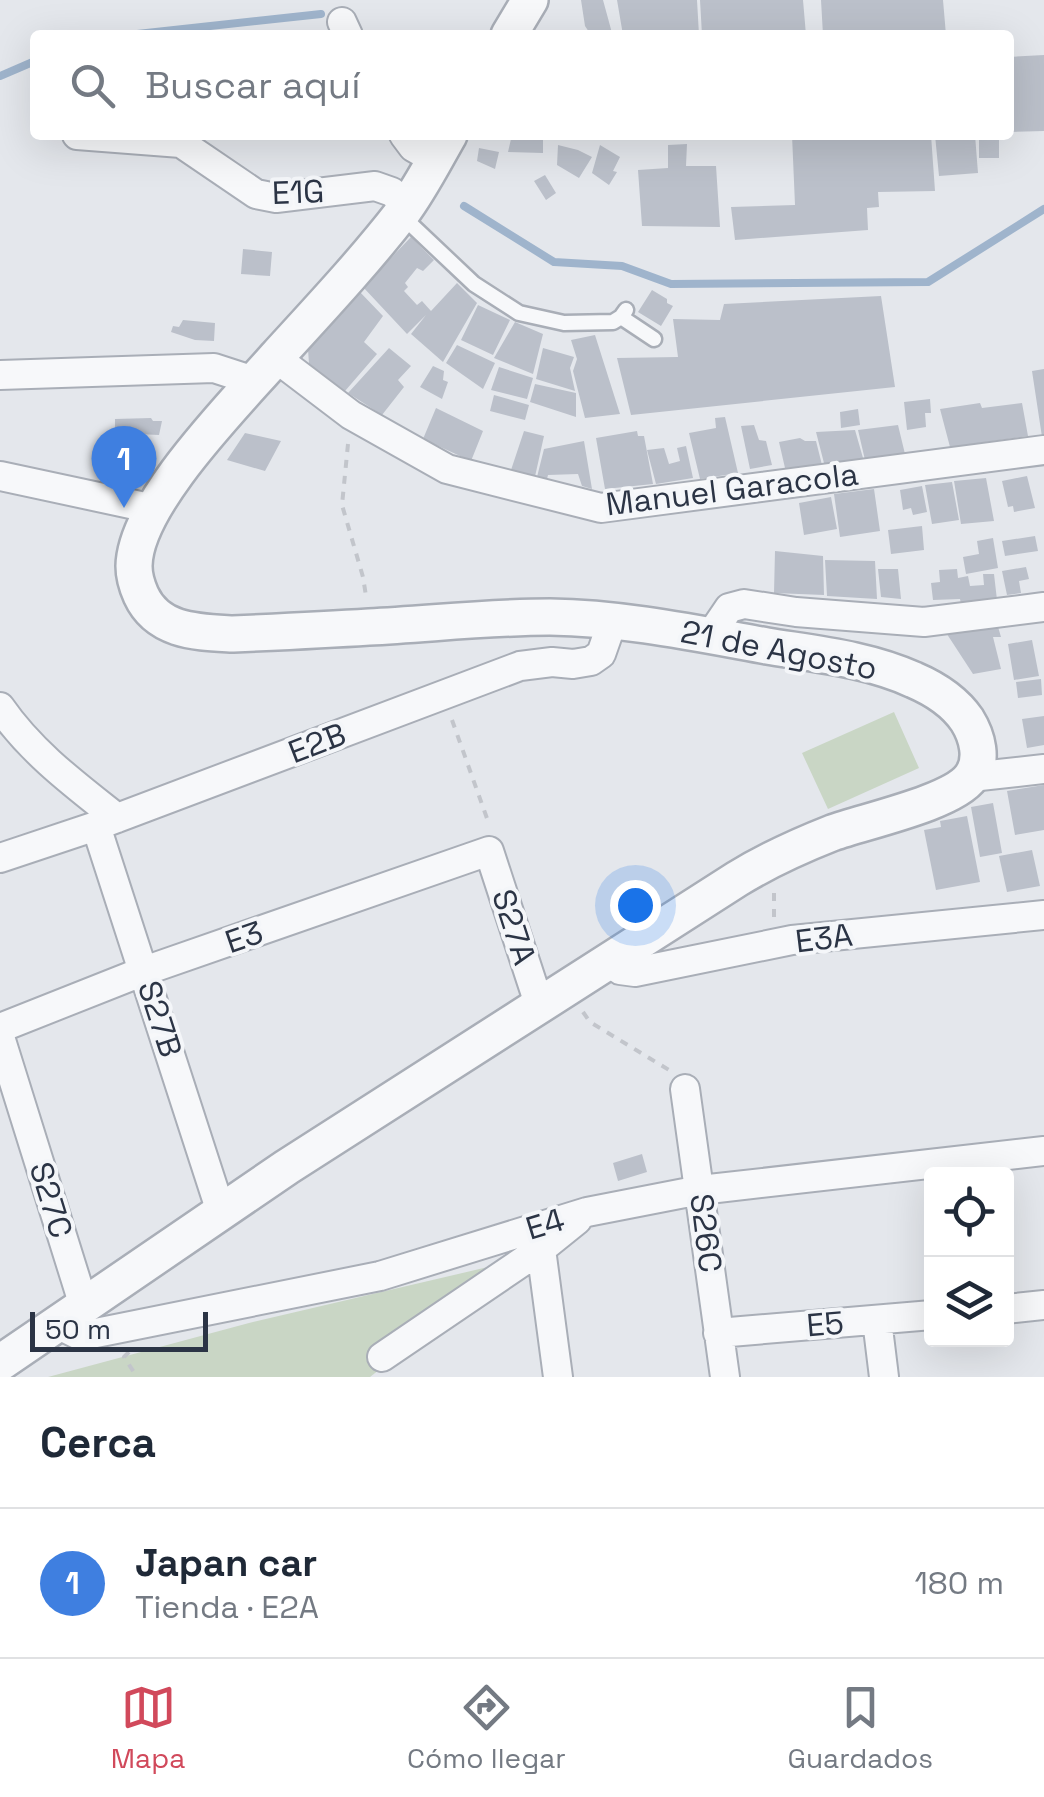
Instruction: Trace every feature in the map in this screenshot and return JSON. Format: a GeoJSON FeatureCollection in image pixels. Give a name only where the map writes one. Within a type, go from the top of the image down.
{"type":"FeatureCollection","features":[{"type":"Feature","properties":{"kind":"street"},"geometry":{"type":"LineString","coordinates":[[512,30],[530,0]]}},
{"type":"Feature","properties":{"kind":"street","name":"E1G"},"geometry":{"type":"LineString","coordinates":[[142,140],[181,143],[256,194],[276,198],[375,186],[392,192],[404,210]]}},
{"type":"Feature","properties":{"kind":"street"},"geometry":{"type":"LineString","coordinates":[[408,140],[413,147],[442,147]]}},
{"type":"Feature","properties":{"kind":"street","name":"21 de Agosto"},"geometry":{"type":"LineString","coordinates":[[442,147],[404,210],[175,475],[142,530],[136,551],[135,580],[148,608],[164,622],[186,630],[233,634],[549,617],[612,620],[850,660],[910,678],[931,688],[959,710],[970,725],[978,750],[978,765],[972,777]]}},
{"type":"Feature","properties":{"kind":"street"},"geometry":{"type":"LineString","coordinates":[[0,374],[265,369]]}},
{"type":"Feature","properties":{"kind":"street","name":"Manuel Garacola"},"geometry":{"type":"LineString","coordinates":[[265,369],[446,469],[602,508],[1044,450]]}},
{"type":"Feature","properties":{"kind":"street"},"geometry":{"type":"LineString","coordinates":[[0,476],[154,508]]}},
{"type":"Feature","properties":{"kind":"street"},"geometry":{"type":"LineString","coordinates":[[710,636],[729,608],[744,604],[924,622],[1044,607]]}},
{"type":"Feature","properties":{"kind":"street","name":"E2B"},"geometry":{"type":"LineString","coordinates":[[0,858],[107,822],[520,666],[590,661],[601,654],[612,620]]}},
{"type":"Feature","properties":{"kind":"street"},"geometry":{"type":"LineString","coordinates":[[0,707],[14,727],[107,822]]}},
{"type":"Feature","properties":{"kind":"street"},"geometry":{"type":"LineString","coordinates":[[0,1363],[221,1212],[553,995],[775,856],[942,797],[972,777],[1044,769]]}},
{"type":"Feature","properties":{"kind":"street","name":"S27B"},"geometry":{"type":"LineString","coordinates":[[107,822],[144,971],[221,1212]]}},
{"type":"Feature","properties":{"kind":"street","name":"E3"},"geometry":{"type":"LineString","coordinates":[[0,1028],[489,838]]}},
{"type":"Feature","properties":{"kind":"street","name":"S27A"},"geometry":{"type":"LineString","coordinates":[[489,838],[553,995]]}},
{"type":"Feature","properties":{"kind":"street","name":"E3A"},"geometry":{"type":"LineString","coordinates":[[610,961],[620,970],[635,972],[792,940],[1044,914]]}},
{"type":"Feature","properties":{"kind":"street","name":"S27C"},"geometry":{"type":"LineString","coordinates":[[0,1037],[70,1315]]}},
{"type":"Feature","properties":{"kind":"street","name":"S26C"},"geometry":{"type":"LineString","coordinates":[[685,1089],[724,1377]]}},
{"type":"Feature","properties":{"kind":"street","name":"E4"},"geometry":{"type":"LineString","coordinates":[[70,1315],[82,1336],[380,1276],[587,1212],[700,1190],[1044,1150]]}},
{"type":"Feature","properties":{"kind":"street"},"geometry":{"type":"LineString","coordinates":[[382,1357],[541,1249],[587,1212]]}},
{"type":"Feature","properties":{"kind":"street"},"geometry":{"type":"LineString","coordinates":[[541,1249],[558,1377]]}},
{"type":"Feature","properties":{"kind":"street"},"geometry":{"type":"LineString","coordinates":[[1014,1308],[1044,1306]]}},
{"type":"Feature","properties":{"kind":"street","name":"E5"},"geometry":{"type":"LineString","coordinates":[[718,1333],[924,1316]]}},
{"type":"Feature","properties":{"kind":"street"},"geometry":{"type":"LineString","coordinates":[[877,1320],[884,1377]]}},
{"type":"Feature","properties":{"kind":"lane"},"geometry":{"type":"LineString","coordinates":[[404,210],[474,284],[519,313],[564,323],[613,322],[623,314],[654,339]]}},
{"type":"Feature","properties":{"kind":"path"},"geometry":{"type":"LineString","coordinates":[[351,415],[342,505],[363,578],[370,627]]}},
{"type":"Feature","properties":{"kind":"path"},"geometry":{"type":"LineString","coordinates":[[446,706],[489,838]]}},
{"type":"Feature","properties":{"kind":"path"},"geometry":{"type":"LineString","coordinates":[[775,856],[774,920],[792,940]]}},
{"type":"Feature","properties":{"kind":"path"},"geometry":{"type":"LineString","coordinates":[[553,995],[671,1072],[685,1089]]}},
{"type":"Feature","properties":{"kind":"green space"},"geometry":{"type":"Polygon","coordinates":[[[894,712],[919,768],[828,809],[802,753],[894,712]]]}},
{"type":"Feature","properties":{"kind":"green space"},"geometry":{"type":"Polygon","coordinates":[[[535,1256],[465,1302],[370,1377],[48,1377],[249,1323],[535,1256]]]}},
{"type":"Feature","properties":{"kind":"building"},"geometry":{"type":"Polygon","coordinates":[[[581,0],[603,0],[611,30],[588,30],[581,0]]]}},
{"type":"Feature","properties":{"kind":"building"},"geometry":{"type":"Polygon","coordinates":[[[617,0],[697,0],[699,30],[622,30],[617,0]]]}},
{"type":"Feature","properties":{"kind":"building"},"geometry":{"type":"Polygon","coordinates":[[[700,0],[803,0],[806,30],[702,30],[700,0]]]}},
{"type":"Feature","properties":{"kind":"building"},"geometry":{"type":"Polygon","coordinates":[[[821,0],[943,0],[946,30],[823,30],[821,0]]]}},
{"type":"Feature","properties":{"kind":"building"},"geometry":{"type":"Polygon","coordinates":[[[1044,55],[1044,131],[1014,132],[1014,57],[1044,55]]]}},
{"type":"Feature","properties":{"kind":"building"},"geometry":{"type":"Polygon","coordinates":[[[511,140],[543,140],[543,153],[508,152],[511,140]]]}},
{"type":"Feature","properties":{"kind":"building"},"geometry":{"type":"Polygon","coordinates":[[[792,140],[931,140],[935,191],[878,192],[879,207],[867,208],[868,230],[735,240],[731,207],[795,205],[792,140]]]}},
{"type":"Feature","properties":{"kind":"building"},"geometry":{"type":"Polygon","coordinates":[[[935,140],[975,140],[978,173],[939,176],[935,140]]]}},
{"type":"Feature","properties":{"kind":"building"},"geometry":{"type":"Polygon","coordinates":[[[979,140],[999,140],[999,158],[979,158],[979,140]]]}},
{"type":"Feature","properties":{"kind":"building"},"geometry":{"type":"Polygon","coordinates":[[[687,144],[686,166],[716,166],[720,227],[642,226],[638,170],[668,168],[668,145],[687,144]]]}},
{"type":"Feature","properties":{"kind":"building"},"geometry":{"type":"Polygon","coordinates":[[[558,145],[592,157],[579,178],[557,165],[558,145]]]}},
{"type":"Feature","properties":{"kind":"building"},"geometry":{"type":"Polygon","coordinates":[[[600,145],[620,157],[609,185],[592,173],[600,145]]]}},
{"type":"Feature","properties":{"kind":"building"},"geometry":{"type":"Polygon","coordinates":[[[479,148],[499,152],[495,169],[477,161],[479,148]]]}},
{"type":"Feature","properties":{"kind":"building"},"geometry":{"type":"Polygon","coordinates":[[[545,175],[556,193],[546,200],[534,181],[545,175]]]}},
{"type":"Feature","properties":{"kind":"building"},"geometry":{"type":"Polygon","coordinates":[[[411,237],[434,260],[423,271],[417,268],[405,283],[408,287],[404,291],[417,305],[422,301],[431,311],[457,283],[477,303],[443,362],[411,334],[426,315],[407,334],[363,287],[411,237]]]}},
{"type":"Feature","properties":{"kind":"building"},"geometry":{"type":"Polygon","coordinates":[[[243,249],[272,252],[270,276],[241,274],[243,249]]]}},
{"type":"Feature","properties":{"kind":"building"},"geometry":{"type":"Polygon","coordinates":[[[358,290],[383,316],[364,342],[377,354],[345,391],[309,364],[308,349],[358,290]]]}},
{"type":"Feature","properties":{"kind":"building"},"geometry":{"type":"Polygon","coordinates":[[[652,290],[673,306],[661,326],[638,312],[652,290]]]}},
{"type":"Feature","properties":{"kind":"building"},"geometry":{"type":"Polygon","coordinates":[[[881,296],[895,387],[631,415],[617,358],[678,357],[673,319],[720,320],[724,304],[881,296]]]}},
{"type":"Feature","properties":{"kind":"building"},"geometry":{"type":"Polygon","coordinates":[[[478,305],[510,320],[493,355],[461,340],[478,305]]]}},
{"type":"Feature","properties":{"kind":"building"},"geometry":{"type":"Polygon","coordinates":[[[183,320],[215,323],[214,341],[171,332],[183,320]]]}},
{"type":"Feature","properties":{"kind":"building"},"geometry":{"type":"Polygon","coordinates":[[[515,322],[543,334],[533,374],[494,358],[515,322]]]}},
{"type":"Feature","properties":{"kind":"building"},"geometry":{"type":"Polygon","coordinates":[[[595,335],[620,414],[585,418],[573,371],[577,359],[571,340],[595,335]]]}},
{"type":"Feature","properties":{"kind":"building"},"geometry":{"type":"Polygon","coordinates":[[[457,345],[495,363],[483,389],[446,363],[457,345]]]}},
{"type":"Feature","properties":{"kind":"building"},"geometry":{"type":"Polygon","coordinates":[[[389,348],[411,366],[398,380],[404,387],[382,415],[348,393],[389,348]]]}},
{"type":"Feature","properties":{"kind":"building"},"geometry":{"type":"Polygon","coordinates":[[[543,348],[574,357],[570,368],[575,391],[536,379],[543,348]]]}},
{"type":"Feature","properties":{"kind":"building"},"geometry":{"type":"Polygon","coordinates":[[[433,366],[444,371],[443,380],[448,382],[442,399],[420,387],[433,366]]]}},
{"type":"Feature","properties":{"kind":"building"},"geometry":{"type":"Polygon","coordinates":[[[499,367],[533,378],[527,399],[491,390],[499,367]]]}},
{"type":"Feature","properties":{"kind":"building"},"geometry":{"type":"Polygon","coordinates":[[[1044,369],[1044,437],[1042,437],[1032,371],[1044,369]]]}},
{"type":"Feature","properties":{"kind":"building"},"geometry":{"type":"Polygon","coordinates":[[[535,384],[576,393],[576,417],[530,402],[535,384]]]}},
{"type":"Feature","properties":{"kind":"building"},"geometry":{"type":"Polygon","coordinates":[[[494,395],[529,405],[525,420],[490,411],[494,395]]]}},
{"type":"Feature","properties":{"kind":"building"},"geometry":{"type":"Polygon","coordinates":[[[930,399],[926,427],[907,430],[904,402],[930,399]]]}},
{"type":"Feature","properties":{"kind":"building"},"geometry":{"type":"Polygon","coordinates":[[[980,403],[982,408],[1022,403],[1028,436],[950,447],[940,409],[980,403]]]}},
{"type":"Feature","properties":{"kind":"building"},"geometry":{"type":"Polygon","coordinates":[[[436,408],[483,431],[471,461],[423,439],[436,408]]]}},
{"type":"Feature","properties":{"kind":"building"},"geometry":{"type":"Polygon","coordinates":[[[858,409],[860,425],[841,428],[840,412],[858,409]]]}},
{"type":"Feature","properties":{"kind":"building"},"geometry":{"type":"Polygon","coordinates":[[[725,417],[738,473],[700,479],[689,433],[716,428],[715,418],[725,417]]]}},
{"type":"Feature","properties":{"kind":"building"},"geometry":{"type":"Polygon","coordinates":[[[115,419],[162,421],[159,435],[115,433],[115,419]]]}},
{"type":"Feature","properties":{"kind":"building"},"geometry":{"type":"Polygon","coordinates":[[[754,425],[759,440],[766,441],[772,465],[750,469],[741,426],[754,425]]]}},
{"type":"Feature","properties":{"kind":"building"},"geometry":{"type":"Polygon","coordinates":[[[898,425],[905,454],[865,460],[858,430],[898,425]]]}},
{"type":"Feature","properties":{"kind":"building"},"geometry":{"type":"Polygon","coordinates":[[[855,430],[865,465],[825,467],[816,432],[855,430]]]}},
{"type":"Feature","properties":{"kind":"building"},"geometry":{"type":"Polygon","coordinates":[[[524,431],[544,436],[534,481],[509,476],[524,431]]]}},
{"type":"Feature","properties":{"kind":"building"},"geometry":{"type":"Polygon","coordinates":[[[637,431],[638,436],[644,436],[653,484],[605,489],[596,438],[637,431]]]}},
{"type":"Feature","properties":{"kind":"building"},"geometry":{"type":"Polygon","coordinates":[[[245,433],[281,441],[265,471],[227,460],[245,433]]]}},
{"type":"Feature","properties":{"kind":"building"},"geometry":{"type":"Polygon","coordinates":[[[800,438],[816,441],[822,465],[785,468],[779,442],[800,438]]]}},
{"type":"Feature","properties":{"kind":"building"},"geometry":{"type":"Polygon","coordinates":[[[584,441],[592,489],[582,486],[578,474],[548,475],[546,483],[536,481],[544,449],[584,441]]]}},
{"type":"Feature","properties":{"kind":"building"},"geometry":{"type":"Polygon","coordinates":[[[686,446],[693,478],[656,484],[647,450],[664,448],[669,464],[680,461],[677,448],[686,446]]]}},
{"type":"Feature","properties":{"kind":"building"},"geometry":{"type":"Polygon","coordinates":[[[1027,476],[1035,508],[1014,512],[1013,506],[1008,507],[1002,481],[1027,476]]]}},
{"type":"Feature","properties":{"kind":"building"},"geometry":{"type":"Polygon","coordinates":[[[986,478],[994,521],[961,524],[954,481],[986,478]]]}},
{"type":"Feature","properties":{"kind":"building"},"geometry":{"type":"Polygon","coordinates":[[[952,482],[959,520],[932,524],[925,485],[952,482]]]}},
{"type":"Feature","properties":{"kind":"building"},"geometry":{"type":"Polygon","coordinates":[[[922,486],[927,512],[913,515],[911,508],[903,510],[900,490],[922,486]]]}},
{"type":"Feature","properties":{"kind":"building"},"geometry":{"type":"Polygon","coordinates":[[[874,489],[880,531],[840,537],[834,494],[874,489]]]}},
{"type":"Feature","properties":{"kind":"building"},"geometry":{"type":"Polygon","coordinates":[[[831,497],[837,529],[804,535],[799,503],[831,497]]]}},
{"type":"Feature","properties":{"kind":"building"},"geometry":{"type":"Polygon","coordinates":[[[922,526],[924,550],[891,554],[888,530],[922,526]]]}},
{"type":"Feature","properties":{"kind":"building"},"geometry":{"type":"Polygon","coordinates":[[[1035,536],[1038,551],[1005,556],[1002,541],[1035,536]]]}},
{"type":"Feature","properties":{"kind":"building"},"geometry":{"type":"Polygon","coordinates":[[[993,538],[998,568],[966,574],[963,557],[979,554],[977,541],[993,538]]]}},
{"type":"Feature","properties":{"kind":"building"},"geometry":{"type":"Polygon","coordinates":[[[775,551],[823,556],[824,595],[774,593],[775,551]]]}},
{"type":"Feature","properties":{"kind":"building"},"geometry":{"type":"Polygon","coordinates":[[[825,560],[875,561],[877,599],[827,596],[825,560]]]}},
{"type":"Feature","properties":{"kind":"building"},"geometry":{"type":"Polygon","coordinates":[[[1026,567],[1029,579],[1019,581],[1021,593],[1007,595],[1002,571],[1026,567]]]}},
{"type":"Feature","properties":{"kind":"building"},"geometry":{"type":"Polygon","coordinates":[[[878,569],[898,569],[901,599],[881,597],[878,569]]]}},
{"type":"Feature","properties":{"kind":"building"},"geometry":{"type":"Polygon","coordinates":[[[957,569],[958,578],[968,576],[970,586],[984,585],[983,574],[994,574],[997,600],[961,604],[960,599],[933,600],[931,583],[940,582],[939,570],[957,569]]]}},
{"type":"Feature","properties":{"kind":"building"},"geometry":{"type":"Polygon","coordinates":[[[996,620],[1001,637],[993,637],[1001,669],[973,674],[941,625],[996,620]]]}},
{"type":"Feature","properties":{"kind":"building"},"geometry":{"type":"Polygon","coordinates":[[[1032,640],[1039,676],[1014,680],[1008,644],[1032,640]]]}},
{"type":"Feature","properties":{"kind":"building"},"geometry":{"type":"Polygon","coordinates":[[[1041,679],[1042,695],[1018,698],[1016,682],[1041,679]]]}},
{"type":"Feature","properties":{"kind":"building"},"geometry":{"type":"Polygon","coordinates":[[[1044,716],[1044,745],[1027,748],[1022,719],[1044,716]]]}},
{"type":"Feature","properties":{"kind":"building"},"geometry":{"type":"Polygon","coordinates":[[[1044,785],[1044,830],[1015,835],[1007,791],[1044,785]]]}},
{"type":"Feature","properties":{"kind":"building"},"geometry":{"type":"Polygon","coordinates":[[[993,803],[1002,853],[980,857],[971,807],[993,803]]]}},
{"type":"Feature","properties":{"kind":"building"},"geometry":{"type":"Polygon","coordinates":[[[967,816],[980,882],[936,890],[924,830],[941,827],[940,821],[967,816]]]}},
{"type":"Feature","properties":{"kind":"building"},"geometry":{"type":"Polygon","coordinates":[[[1032,850],[1040,886],[1007,892],[999,856],[1032,850]]]}},
{"type":"Feature","properties":{"kind":"building"},"geometry":{"type":"Polygon","coordinates":[[[642,1154],[647,1172],[618,1181],[613,1163],[642,1154]]]}},
{"type":"Feature","properties":{"kind":"waterway"},"geometry":{"type":"LineString","coordinates":[[174,30],[321,14]]}},
{"type":"Feature","properties":{"kind":"waterway"},"geometry":{"type":"LineString","coordinates":[[0,76],[30,63]]}},
{"type":"Feature","properties":{"kind":"waterway"},"geometry":{"type":"LineString","coordinates":[[464,206],[554,262],[622,266],[671,284],[928,282],[1044,209]]}},
{"type":"Feature","properties":{"kind":"place","name":"Japan car"},"geometry":{"type":"Point","coordinates":[124,508]}}]}
